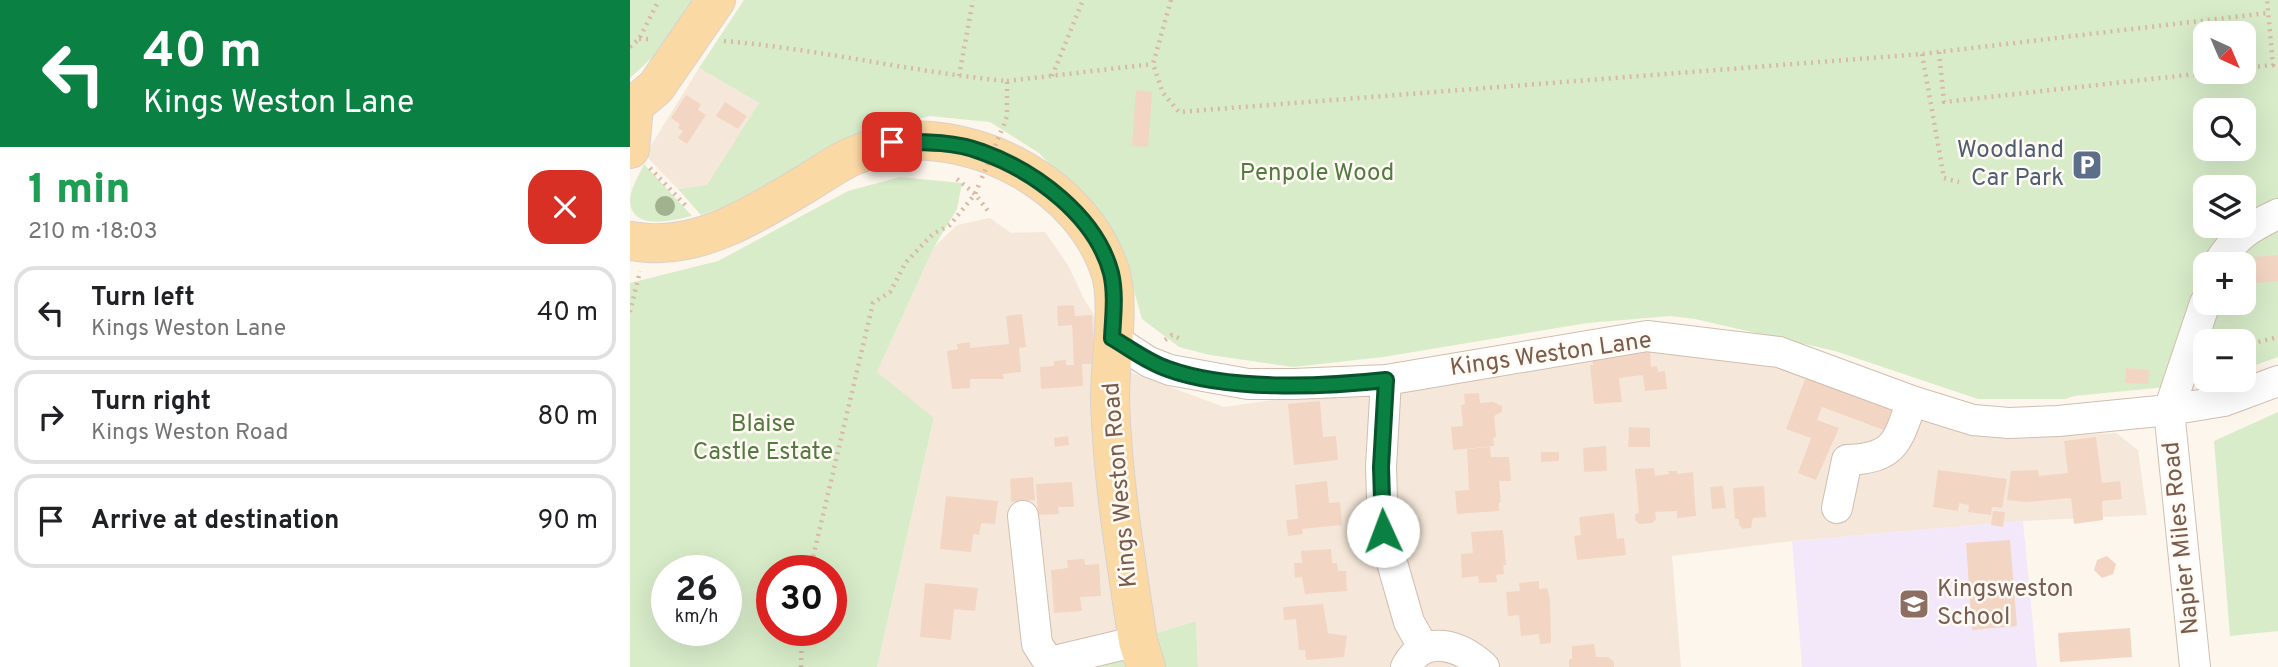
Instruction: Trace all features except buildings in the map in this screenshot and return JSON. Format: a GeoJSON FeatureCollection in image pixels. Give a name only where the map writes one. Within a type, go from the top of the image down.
{"type":"FeatureCollection","features":[{"type":"Feature","properties":{"kind":"main road"},"geometry":{"type":"LineString","coordinates":[[630,148],[632,108],[656,87],[716,0]]}},
{"type":"Feature","properties":{"kind":"main road","name":"Kings Weston Road"},"geometry":{"type":"LineString","coordinates":[[638,242],[661,244],[725,228],[849,158],[892,142],[933,142],[981,151],[1025,171],[1056,193],[1091,231],[1111,273],[1114,304],[1110,403],[1115,470],[1142,654]]}},
{"type":"Feature","properties":{"kind":"street"},"geometry":{"type":"LineString","coordinates":[[2256,222],[2278,214]]}},
{"type":"Feature","properties":{"kind":"street"},"geometry":{"type":"LineString","coordinates":[[2169,410],[2201,315]]}},
{"type":"Feature","properties":{"kind":"street","name":"Kings Weston Lane"},"geometry":{"type":"LineString","coordinates":[[1112,338],[1149,362],[1170,370],[1248,384],[1294,384],[1386,380],[1647,337],[1779,352],[1912,401],[1973,419],[2009,423],[2169,410],[2224,401],[2278,381]]}},
{"type":"Feature","properties":{"kind":"street"},"geometry":{"type":"LineString","coordinates":[[1386,380],[1381,467],[1383,531],[1409,622],[1415,657],[1446,645],[1476,659],[1484,667]]}},
{"type":"Feature","properties":{"kind":"street"},"geometry":{"type":"LineString","coordinates":[[1837,508],[1847,460],[1873,458],[1890,449],[1901,433],[1912,401]]}},
{"type":"Feature","properties":{"kind":"street","name":"Napier Miles Road"},"geometry":{"type":"LineString","coordinates":[[2169,410],[2195,667]]}},
{"type":"Feature","properties":{"kind":"street"},"geometry":{"type":"LineString","coordinates":[[1023,516],[1037,644],[1046,658],[1054,661],[1142,654]]}},
{"type":"Feature","properties":{"kind":"path"},"geometry":{"type":"LineString","coordinates":[[630,47],[639,39],[659,0]]}},
{"type":"Feature","properties":{"kind":"path"},"geometry":{"type":"LineString","coordinates":[[959,76],[973,0]]}},
{"type":"Feature","properties":{"kind":"path"},"geometry":{"type":"LineString","coordinates":[[1052,77],[1083,0]]}},
{"type":"Feature","properties":{"kind":"path"},"geometry":{"type":"LineString","coordinates":[[1171,0],[1153,64],[1163,93],[1179,112],[1922,54],[2267,13]]}},
{"type":"Feature","properties":{"kind":"path"},"geometry":{"type":"LineString","coordinates":[[2256,67],[2273,65],[2267,0]]}},
{"type":"Feature","properties":{"kind":"path"},"geometry":{"type":"LineString","coordinates":[[691,38],[786,48],[959,76],[1007,81],[1153,64]]}},
{"type":"Feature","properties":{"kind":"path"},"geometry":{"type":"LineString","coordinates":[[1939,52],[1944,102],[2193,74]]}},
{"type":"Feature","properties":{"kind":"path"},"geometry":{"type":"LineString","coordinates":[[1922,54],[1944,178],[1959,182]]}},
{"type":"Feature","properties":{"kind":"path"},"geometry":{"type":"LineString","coordinates":[[982,178],[1007,116],[1007,81]]}},
{"type":"Feature","properties":{"kind":"path"},"geometry":{"type":"LineString","coordinates":[[630,148],[688,208]]}},
{"type":"Feature","properties":{"kind":"path"},"geometry":{"type":"LineString","coordinates":[[814,555],[873,303],[890,292],[906,262],[933,234],[950,225],[976,191],[988,211]]}},
{"type":"Feature","properties":{"kind":"path"},"geometry":{"type":"LineString","coordinates":[[630,312],[638,242]]}},
{"type":"Feature","properties":{"kind":"path"},"geometry":{"type":"LineString","coordinates":[[2256,344],[2278,337]]}},
{"type":"Feature","properties":{"kind":"path"},"geometry":{"type":"LineString","coordinates":[[801,667],[802,646]]}},
{"type":"Feature","properties":{"kind":"shaded area"},"geometry":{"type":"Polygon","coordinates":[[[699,68],[759,103],[708,185],[678,189],[645,155],[699,68]]]}},
{"type":"Feature","properties":{"kind":"shaded area"},"geometry":{"type":"Polygon","coordinates":[[[990,218],[1011,233],[1045,232],[1068,265],[1084,299],[1130,372],[1224,407],[1657,349],[1798,370],[2036,437],[2116,433],[2138,450],[2147,515],[2023,521],[1792,541],[1672,556],[1681,667],[1198,667],[1196,621],[1046,667],[877,667],[934,419],[877,372],[934,247],[957,225],[990,218]]]}},
{"type":"Feature","properties":{"kind":"shaded area","name":"Kingsweston School"},"geometry":{"type":"Polygon","coordinates":[[[2023,521],[2037,667],[1802,667],[1792,541],[2023,521]]]}},
{"type":"Feature","properties":{"kind":"green space"},"geometry":{"type":"Polygon","coordinates":[[[630,0],[695,0],[665,46],[630,78],[630,0]]]}},
{"type":"Feature","properties":{"kind":"green space","name":"Penpole Wood"},"geometry":{"type":"Polygon","coordinates":[[[744,0],[2278,0],[2278,357],[2256,365],[2256,329],[2193,329],[2193,383],[2065,399],[1978,399],[1835,351],[1695,319],[1670,316],[1587,323],[1383,357],[1293,367],[1210,355],[1179,347],[1142,319],[1128,270],[1092,208],[1039,153],[990,122],[930,116],[874,131],[735,203],[701,215],[678,189],[707,185],[759,103],[699,68],[744,0]]]}},
{"type":"Feature","properties":{"kind":"green space"},"geometry":{"type":"Polygon","coordinates":[[[644,164],[692,216],[655,222],[638,217],[632,211],[630,196],[644,164]]]}},
{"type":"Feature","properties":{"kind":"green space","name":"Blaise Castle Estate"},"geometry":{"type":"Polygon","coordinates":[[[900,177],[962,183],[957,209],[934,247],[877,372],[934,418],[877,667],[630,667],[630,283],[718,261],[848,191],[900,177]]]}},
{"type":"Feature","properties":{"kind":"green space"},"geometry":{"type":"Polygon","coordinates":[[[2278,412],[2278,631],[2230,636],[2214,441],[2278,412]]]}},
{"type":"Feature","properties":{"kind":"green space"},"geometry":{"type":"Polygon","coordinates":[[[1196,621],[1198,667],[1046,667],[1196,621]]]}},
{"type":"Feature","properties":{"kind":"place","name":"Woodland Car Park"},"geometry":{"type":"Point","coordinates":[2087,165]}},
{"type":"Feature","properties":{"kind":"place","name":"Kingsweston School"},"geometry":{"type":"Point","coordinates":[1914,604]}},
{"type":"Feature","properties":{"kind":"route"},"geometry":{"type":"LineString","coordinates":[[892,142],[933,142],[981,151],[1025,171],[1056,193],[1091,231],[1111,273],[1114,304],[1112,338],[1149,362],[1170,370],[1248,384],[1362,383],[1386,380],[1381,467],[1383,531]]}}]}
